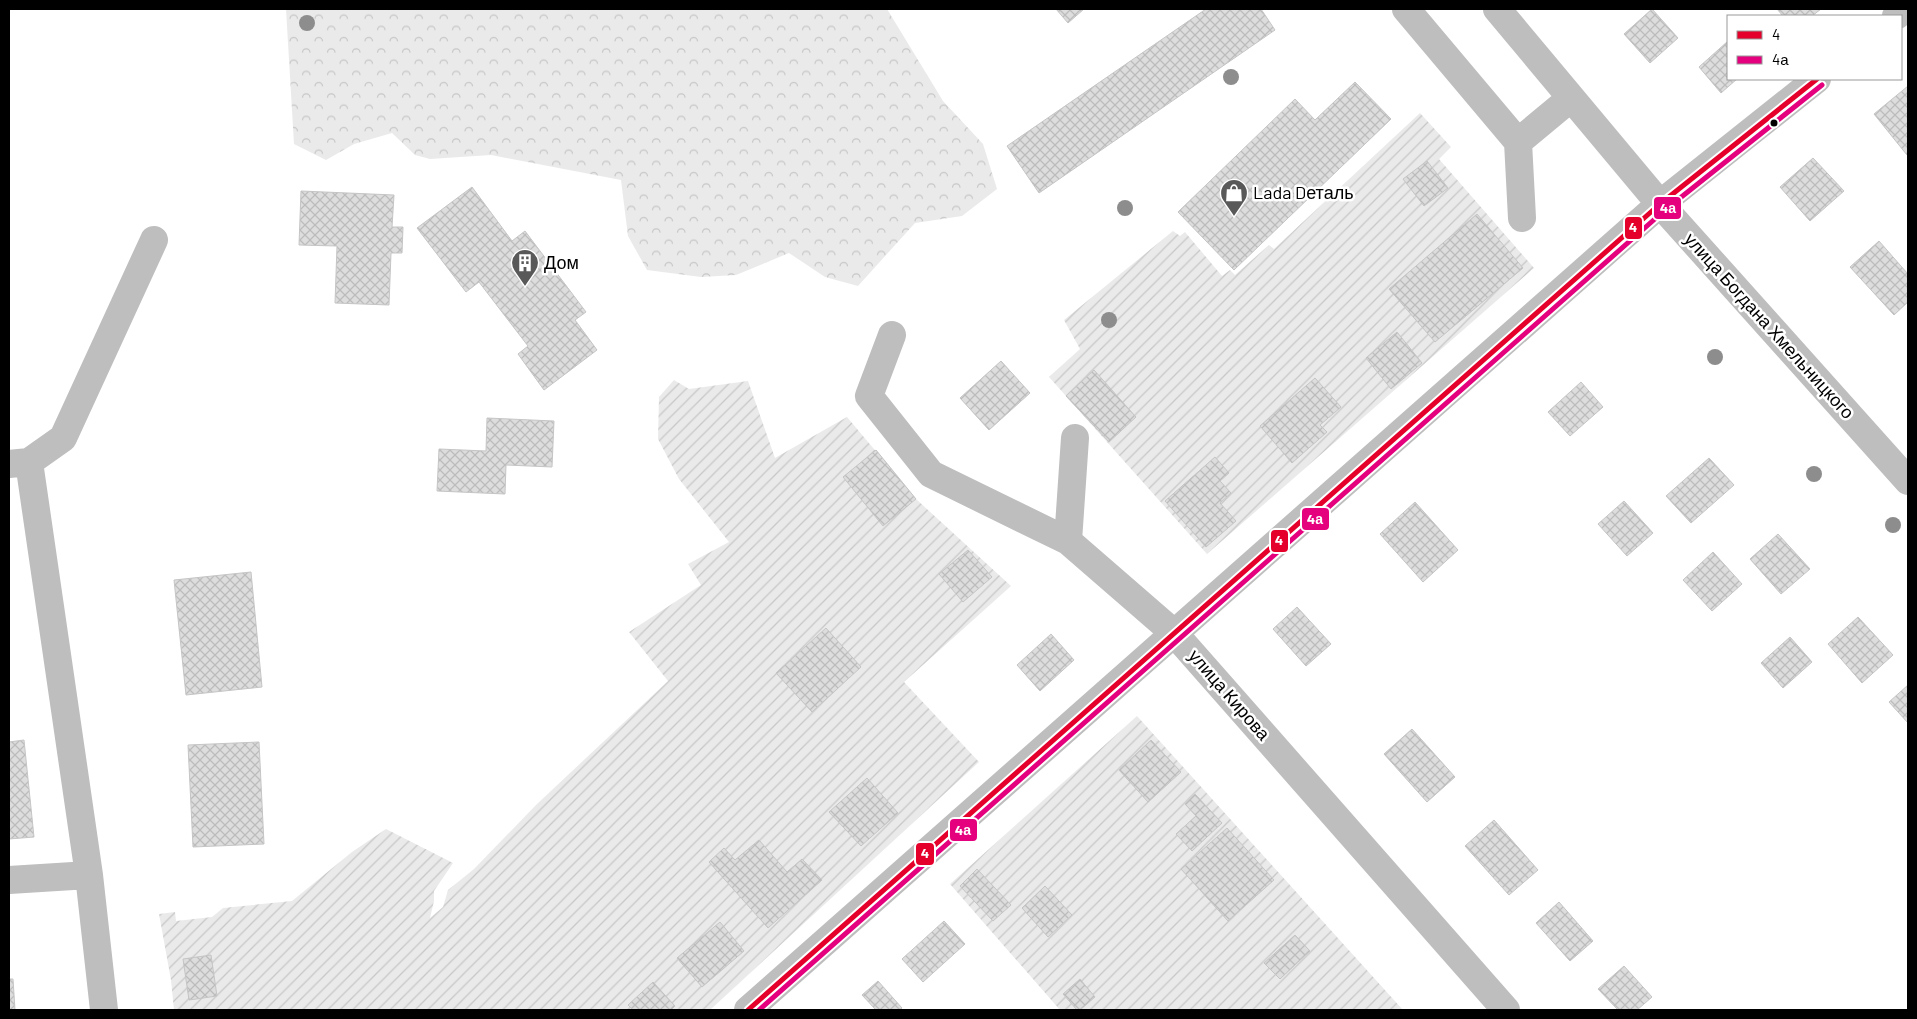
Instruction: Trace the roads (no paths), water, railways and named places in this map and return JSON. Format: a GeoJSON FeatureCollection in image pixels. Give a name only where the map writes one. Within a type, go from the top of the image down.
{"type":"FeatureCollection","features":[{"type":"Feature","properties":{"kind":"street"},"geometry":{"type":"LineString","coordinates":[[1406,9],[1518,142],[1522,218]]}},
{"type":"Feature","properties":{"kind":"street","name":"улица Богдана Хмельницкого"},"geometry":{"type":"LineString","coordinates":[[1497,9],[1660,204],[1908,481]]}},
{"type":"Feature","properties":{"kind":"street"},"geometry":{"type":"LineString","coordinates":[[748,1010],[1660,204],[1816,80]]}},
{"type":"Feature","properties":{"kind":"street"},"geometry":{"type":"LineString","coordinates":[[1518,142],[1571,98]]}},
{"type":"Feature","properties":{"kind":"street"},"geometry":{"type":"LineString","coordinates":[[104,1010],[89,875],[19,463],[63,438],[154,240]]}},
{"type":"Feature","properties":{"kind":"street","name":"улица Кирова"},"geometry":{"type":"LineString","coordinates":[[892,335],[870,396],[931,474],[1068,541],[1174,632],[1506,1010]]}},
{"type":"Feature","properties":{"kind":"street"},"geometry":{"type":"LineString","coordinates":[[1068,541],[1075,438]]}},
{"type":"Feature","properties":{"kind":"street"},"geometry":{"type":"LineString","coordinates":[[9,880],[89,875]]}},
{"type":"Feature","properties":{"kind":"place","name":"Lada Dеталь"},"geometry":{"type":"Point","coordinates":[1234,217]}},
{"type":"Feature","properties":{"kind":"place","name":"Дом"},"geometry":{"type":"Point","coordinates":[525,287]}}]}
